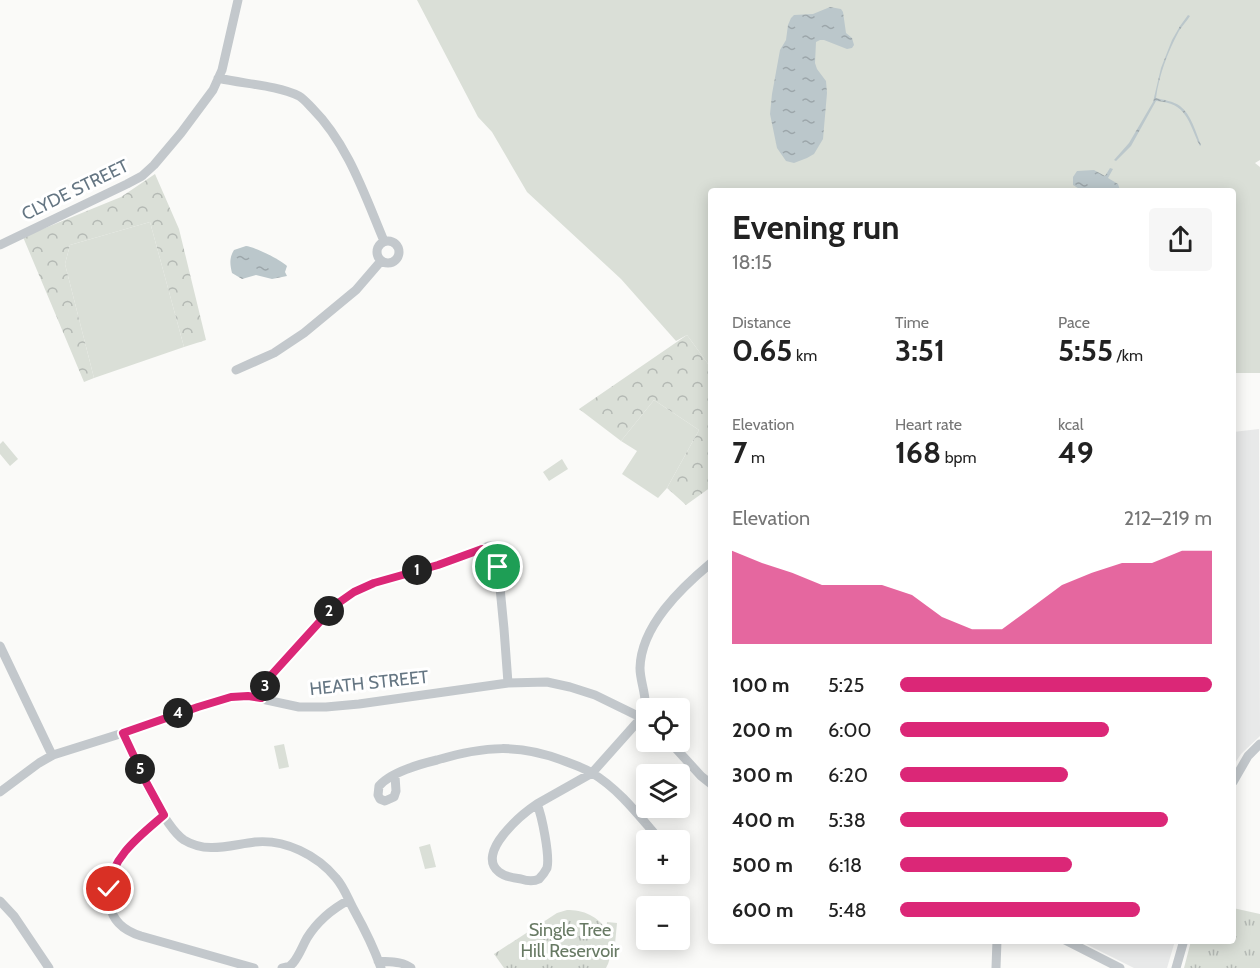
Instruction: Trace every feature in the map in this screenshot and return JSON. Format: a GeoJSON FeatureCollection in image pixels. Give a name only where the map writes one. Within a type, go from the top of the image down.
{"type":"FeatureCollection","features":[{"type":"Feature","properties":{"kind":"street","name":"CLYDE STREET"},"geometry":{"type":"LineString","coordinates":[[0,245],[127,184],[148,171],[213,90],[222,70],[238,0]]}},
{"type":"Feature","properties":{"kind":"street"},"geometry":{"type":"LineString","coordinates":[[218,78],[287,91],[302,97],[326,122],[337,140],[384,241]]}},
{"type":"Feature","properties":{"kind":"street"},"geometry":{"type":"LineString","coordinates":[[384,241],[395,242],[400,252],[397,259],[388,263],[381,261],[377,255],[377,248],[384,241]]}},
{"type":"Feature","properties":{"kind":"street"},"geometry":{"type":"LineString","coordinates":[[236,370],[273,353],[304,333],[356,290],[381,261]]}},
{"type":"Feature","properties":{"kind":"street"},"geometry":{"type":"LineString","coordinates":[[261,698],[266,681],[334,606],[354,592],[374,583],[438,565],[489,546],[495,546],[498,550],[496,558],[508,682]]}},
{"type":"Feature","properties":{"kind":"street"},"geometry":{"type":"LineString","coordinates":[[645,698],[640,668],[648,636],[677,595],[708,566]]}},
{"type":"Feature","properties":{"kind":"street"},"geometry":{"type":"LineString","coordinates":[[0,646],[52,755]]}},
{"type":"Feature","properties":{"kind":"street","name":"HEATH STREET"},"geometry":{"type":"LineString","coordinates":[[0,792],[52,755],[231,697],[248,696],[299,706],[326,707],[508,682],[547,682],[595,695],[636,716]]}},
{"type":"Feature","properties":{"kind":"street"},"geometry":{"type":"LineString","coordinates":[[537,804],[548,856],[546,870],[533,881],[502,874],[494,866],[494,850],[512,824],[526,811],[537,804],[591,773],[636,728]]}},
{"type":"Feature","properties":{"kind":"street"},"geometry":{"type":"LineString","coordinates":[[123,733],[146,782],[173,831],[179,836],[200,847],[222,848],[268,842],[309,854],[338,879],[380,964],[403,963],[411,968]]}},
{"type":"Feature","properties":{"kind":"street"},"geometry":{"type":"LineString","coordinates":[[1236,777],[1248,756],[1260,744]]}},
{"type":"Feature","properties":{"kind":"street"},"geometry":{"type":"LineString","coordinates":[[395,776],[453,755],[478,750],[527,749],[547,754],[591,773],[621,796],[651,830]]}},
{"type":"Feature","properties":{"kind":"street"},"geometry":{"type":"LineString","coordinates":[[679,752],[708,782]]}},
{"type":"Feature","properties":{"kind":"street"},"geometry":{"type":"LineString","coordinates":[[164,815],[125,852],[112,873],[109,896],[110,909],[115,919],[126,929],[141,936],[254,968]]}},
{"type":"Feature","properties":{"kind":"street"},"geometry":{"type":"LineString","coordinates":[[282,968],[293,963],[320,922],[349,900]]}},
{"type":"Feature","properties":{"kind":"street"},"geometry":{"type":"LineString","coordinates":[[0,901],[14,916],[49,968]]}},
{"type":"Feature","properties":{"kind":"street"},"geometry":{"type":"LineString","coordinates":[[996,968],[997,944]]}},
{"type":"Feature","properties":{"kind":"street"},"geometry":{"type":"LineString","coordinates":[[1073,944],[1120,968]]}},
{"type":"Feature","properties":{"kind":"street"},"geometry":{"type":"LineString","coordinates":[[1176,968],[1183,944]]}},
{"type":"Feature","properties":{"kind":"shaded area"},"geometry":{"type":"Polygon","coordinates":[[[1259,429],[1260,736],[1236,762],[1236,432],[1259,429]]]}},
{"type":"Feature","properties":{"kind":"shaded area"},"geometry":{"type":"Polygon","coordinates":[[[1086,944],[1174,944],[1167,968],[1134,968],[1086,944]]]}},
{"type":"Feature","properties":{"kind":"green space"},"geometry":{"type":"Polygon","coordinates":[[[417,0],[1260,0],[1260,160],[1255,163],[1260,167],[1260,373],[1236,373],[1236,188],[708,188],[708,364],[687,335],[676,341],[621,279],[527,192],[492,132],[478,117],[417,0]]]}},
{"type":"Feature","properties":{"kind":"green space"},"geometry":{"type":"Polygon","coordinates":[[[155,174],[179,229],[206,340],[184,347],[150,222],[70,245],[65,264],[94,378],[84,382],[23,237],[121,197],[155,174]]]}},
{"type":"Feature","properties":{"kind":"green space"},"geometry":{"type":"Polygon","coordinates":[[[150,222],[184,347],[94,378],[65,264],[70,245],[150,222]]]}},
{"type":"Feature","properties":{"kind":"green space"},"geometry":{"type":"Polygon","coordinates":[[[687,335],[708,364],[708,489],[686,505],[667,488],[699,430],[654,400],[621,441],[579,409],[687,335]]]}},
{"type":"Feature","properties":{"kind":"green space"},"geometry":{"type":"Polygon","coordinates":[[[654,400],[699,430],[667,488],[658,498],[622,474],[637,451],[621,441],[654,400]]]}},
{"type":"Feature","properties":{"kind":"green space"},"geometry":{"type":"Polygon","coordinates":[[[3,441],[18,459],[10,466],[0,454],[0,444],[3,441]]]}},
{"type":"Feature","properties":{"kind":"green space"},"geometry":{"type":"Polygon","coordinates":[[[562,459],[568,469],[549,481],[543,472],[562,459]]]}},
{"type":"Feature","properties":{"kind":"green space"},"geometry":{"type":"Polygon","coordinates":[[[284,744],[289,767],[279,769],[274,746],[284,744]]]}},
{"type":"Feature","properties":{"kind":"green space"},"geometry":{"type":"Polygon","coordinates":[[[430,844],[436,867],[425,869],[419,847],[430,844]]]}},
{"type":"Feature","properties":{"kind":"green space"},"geometry":{"type":"Polygon","coordinates":[[[1236,909],[1260,914],[1260,968],[1184,968],[1190,944],[1236,944],[1236,909]]]}},
{"type":"Feature","properties":{"kind":"green space","name":"Single Tree Hill Reservoir"},"geometry":{"type":"Polygon","coordinates":[[[567,910],[587,914],[597,919],[602,925],[611,946],[606,968],[504,968],[494,954],[557,913],[567,910]]]}},
{"type":"Feature","properties":{"kind":"green space"},"geometry":{"type":"Polygon","coordinates":[[[607,922],[617,923],[615,944],[605,943],[607,922]]]}},
{"type":"Feature","properties":{"kind":"water"},"geometry":{"type":"Polygon","coordinates":[[[830,7],[841,9],[843,12],[846,33],[852,38],[854,45],[847,49],[824,40],[816,42],[815,63],[826,81],[827,93],[823,139],[814,154],[794,163],[786,161],[777,148],[770,114],[780,50],[786,40],[788,25],[794,15],[813,14],[830,7]]]}},
{"type":"Feature","properties":{"kind":"water"},"geometry":{"type":"Polygon","coordinates":[[[1188,15],[1190,16],[1179,31],[1168,55],[1156,98],[1174,103],[1184,109],[1201,145],[1189,121],[1180,110],[1166,102],[1156,101],[1131,146],[1116,161],[1114,160],[1129,143],[1153,102],[1161,68],[1172,40],[1188,15]]]}},
{"type":"Feature","properties":{"kind":"water"},"geometry":{"type":"Polygon","coordinates":[[[1110,168],[1113,169],[1108,178],[1118,184],[1119,188],[1078,188],[1073,185],[1073,177],[1077,171],[1094,170],[1105,176],[1110,168]]]}},
{"type":"Feature","properties":{"kind":"water"},"geometry":{"type":"Polygon","coordinates":[[[246,246],[284,263],[287,266],[285,272],[287,276],[272,279],[256,275],[242,279],[232,273],[230,262],[232,253],[246,246]]]}},
{"type":"Feature","properties":{"kind":"route"},"geometry":{"type":"LineString","coordinates":[[109,889],[115,866],[125,852],[164,815],[123,733],[231,697],[261,698],[266,681],[334,606],[354,592],[374,583],[438,565],[482,549],[486,557],[496,558],[498,567]]}}]}
